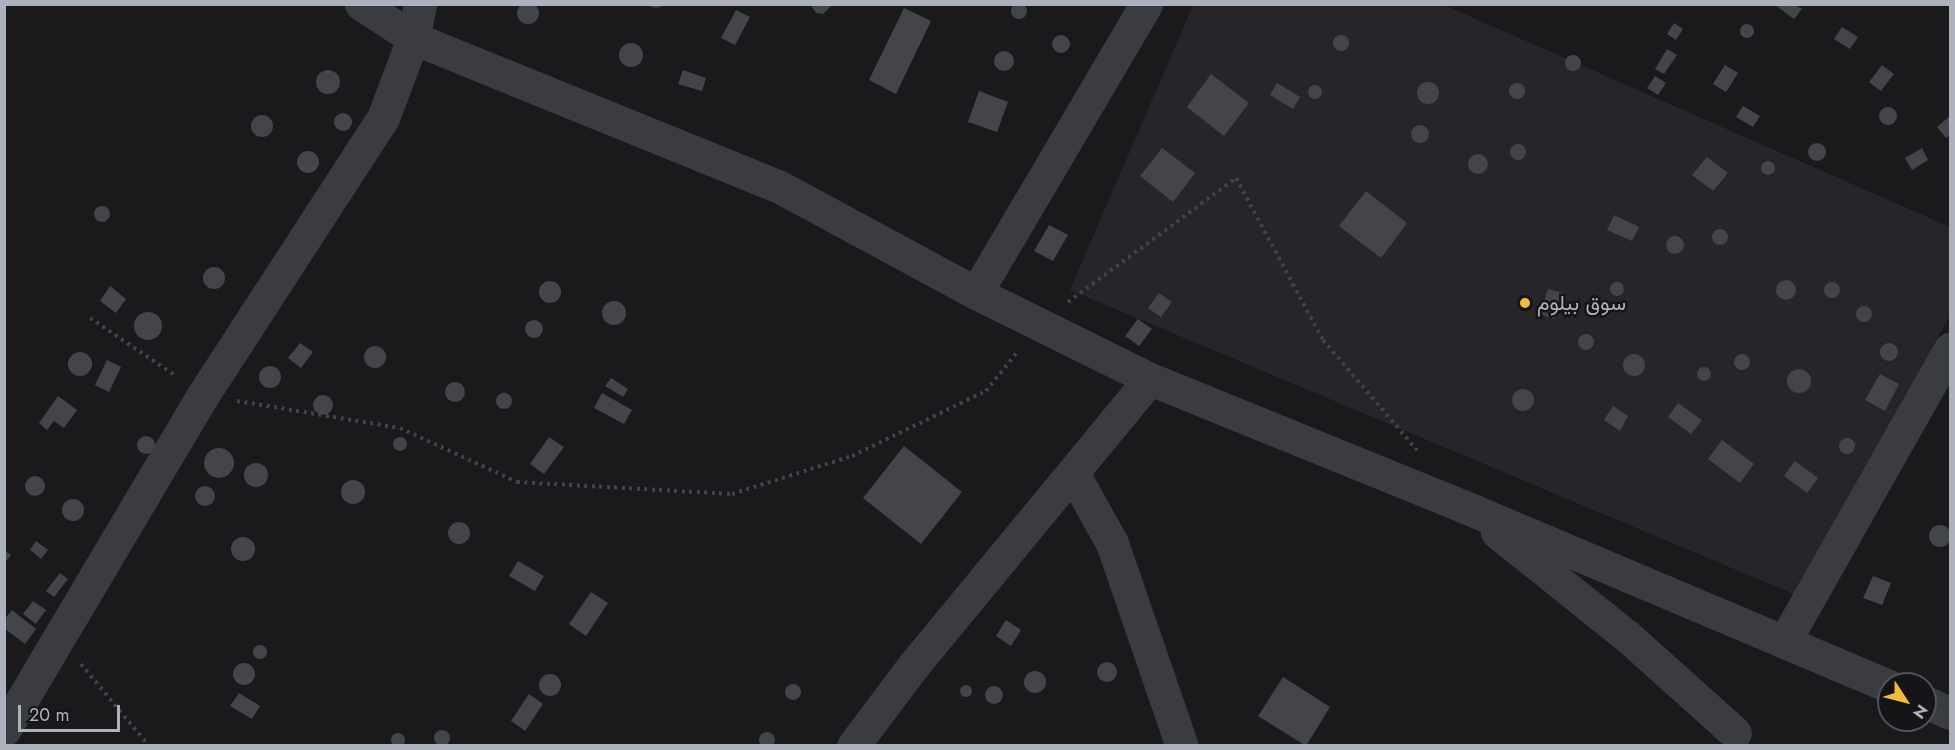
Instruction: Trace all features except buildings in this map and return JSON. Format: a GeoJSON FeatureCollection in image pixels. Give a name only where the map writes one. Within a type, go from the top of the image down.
{"type":"FeatureCollection","features":[{"type":"Feature","properties":{"kind":"street"},"geometry":{"type":"LineString","coordinates":[[361,4],[413,38],[778,186],[976,293],[1150,379],[1465,507],[1877,681]]}},
{"type":"Feature","properties":{"kind":"street"},"geometry":{"type":"LineString","coordinates":[[4,730],[67,629],[203,394],[383,118],[413,38],[420,4]]}},
{"type":"Feature","properties":{"kind":"street"},"geometry":{"type":"LineString","coordinates":[[976,293],[1146,4]]}},
{"type":"Feature","properties":{"kind":"street"},"geometry":{"type":"LineString","coordinates":[[1784,642],[1950,349]]}},
{"type":"Feature","properties":{"kind":"street"},"geometry":{"type":"LineString","coordinates":[[853,746],[913,666],[1150,379]]}},
{"type":"Feature","properties":{"kind":"street"},"geometry":{"type":"LineString","coordinates":[[1073,473],[1112,543],[1182,746]]}},
{"type":"Feature","properties":{"kind":"street"},"geometry":{"type":"LineString","coordinates":[[1465,507],[1627,636],[1735,733]]}},
{"type":"Feature","properties":{"kind":"path"},"geometry":{"type":"LineString","coordinates":[[90,318],[203,394],[400,428],[517,482],[732,494],[852,456],[986,392],[1039,324],[1236,178],[1323,340],[1420,454]]}},
{"type":"Feature","properties":{"kind":"path"},"geometry":{"type":"LineString","coordinates":[[67,629],[69,648],[149,746]]}},
{"type":"Feature","properties":{"kind":"shaded area","name":"سوق بيلوم"},"geometry":{"type":"Polygon","coordinates":[[[1193,5],[1444,5],[1950,227],[1950,315],[1796,595],[1070,290],[1193,5]]]}},
{"type":"Feature","properties":{"kind":"place","name":"سوق بيلوم"},"geometry":{"type":"Point","coordinates":[1525,303]}}]}
